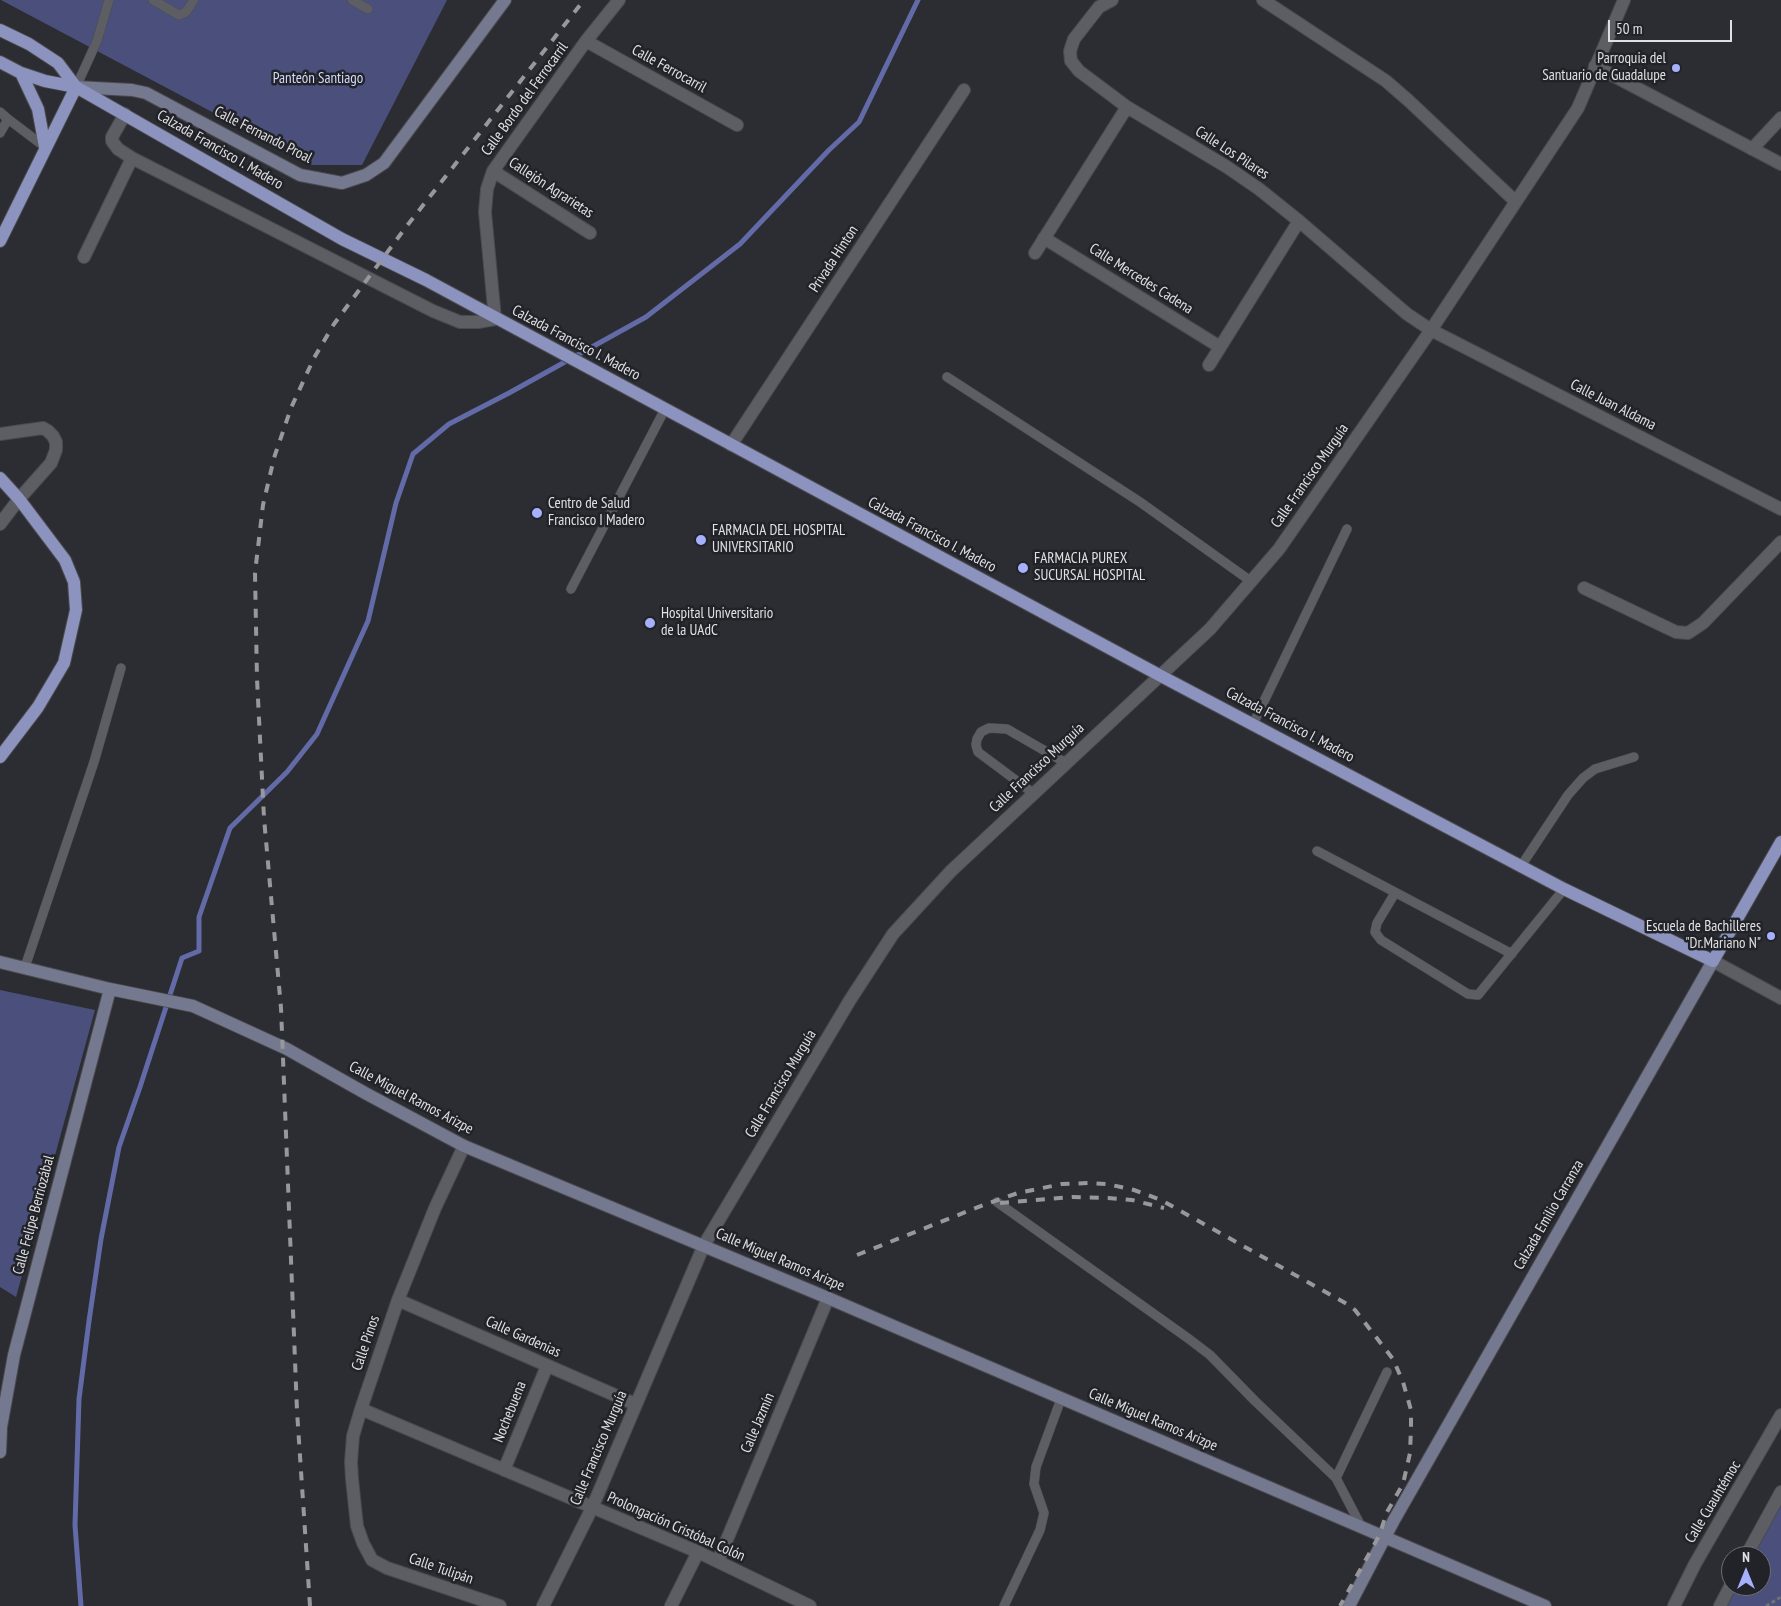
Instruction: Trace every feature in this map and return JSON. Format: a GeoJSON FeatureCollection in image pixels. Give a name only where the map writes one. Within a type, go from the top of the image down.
{"type":"FeatureCollection","features":[{"type":"Feature","properties":{"kind":"main road","name":"Calle Fernando Proal"},"geometry":{"type":"LineString","coordinates":[[76,87],[132,90],[146,93],[300,175],[342,183],[366,175],[384,163],[504,0]]}},
{"type":"Feature","properties":{"kind":"main road","name":"Calzada Francisco I. Madero"},"geometry":{"type":"LineString","coordinates":[[0,30],[29,44],[58,63],[76,87]]}},
{"type":"Feature","properties":{"kind":"main road","name":"Calzada Francisco I. Madero"},"geometry":{"type":"LineString","coordinates":[[0,62],[21,73],[45,81],[76,87],[342,239],[426,280],[1161,676],[1564,889],[1713,961]]}},
{"type":"Feature","properties":{"kind":"main road"},"geometry":{"type":"LineString","coordinates":[[21,73],[38,109],[45,147]]}},
{"type":"Feature","properties":{"kind":"main road"},"geometry":{"type":"LineString","coordinates":[[2,233],[76,87]]}},
{"type":"Feature","properties":{"kind":"main road"},"geometry":{"type":"LineString","coordinates":[[0,478],[19,499],[65,560],[74,582],[76,610],[64,663],[38,707],[0,757]]}},
{"type":"Feature","properties":{"kind":"main road","name":"Calzada Emilio Carranza"},"geometry":{"type":"LineString","coordinates":[[1349,1606],[1384,1538],[1781,842]]}},
{"type":"Feature","properties":{"kind":"main road","name":"Calle Miguel Ramos Arizpe"},"geometry":{"type":"LineString","coordinates":[[0,962],[110,989],[193,1006],[286,1049],[365,1094],[464,1146],[828,1298],[1545,1606]]}},
{"type":"Feature","properties":{"kind":"main road","name":"Calle Felipe Berriozábal"},"geometry":{"type":"LineString","coordinates":[[0,1452],[1,1427],[14,1355],[110,989]]}},
{"type":"Feature","properties":{"kind":"street","name":"Calle Bordo del Ferrocarril"},"geometry":{"type":"LineString","coordinates":[[495,318],[485,212],[487,189],[493,171],[586,41],[619,0]]}},
{"type":"Feature","properties":{"kind":"street","name":"Calle Los Pilares"},"geometry":{"type":"LineString","coordinates":[[1112,0],[1099,8],[1074,39],[1070,51],[1070,61],[1080,71],[1127,107],[1227,167],[1259,190],[1406,314],[1431,330]]}},
{"type":"Feature","properties":{"kind":"street"},"geometry":{"type":"LineString","coordinates":[[1263,0],[1386,81],[1515,202]]}},
{"type":"Feature","properties":{"kind":"street","name":"Calle Francisco Murguía"},"geometry":{"type":"LineString","coordinates":[[543,1606],[592,1508],[704,1246],[850,1000],[893,934],[951,871],[1210,629],[1279,549],[1431,330],[1578,108],[1624,0]]}},
{"type":"Feature","properties":{"kind":"street","name":"Calle Ferrocarril"},"geometry":{"type":"LineString","coordinates":[[586,41],[737,125]]}},
{"type":"Feature","properties":{"kind":"street"},"geometry":{"type":"LineString","coordinates":[[1595,66],[1781,164]]}},
{"type":"Feature","properties":{"kind":"street","name":"Privada Hinton"},"geometry":{"type":"LineString","coordinates":[[731,445],[964,90]]}},
{"type":"Feature","properties":{"kind":"street"},"geometry":{"type":"LineString","coordinates":[[1035,253],[1127,107]]}},
{"type":"Feature","properties":{"kind":"street"},"geometry":{"type":"LineString","coordinates":[[126,114],[112,137],[112,141],[132,158],[433,312],[460,322],[478,322],[495,318]]}},
{"type":"Feature","properties":{"kind":"street"},"geometry":{"type":"LineString","coordinates":[[1752,148],[1781,118]]}},
{"type":"Feature","properties":{"kind":"street"},"geometry":{"type":"LineString","coordinates":[[84,257],[132,158]]}},
{"type":"Feature","properties":{"kind":"street","name":"Callejón Agrarietas"},"geometry":{"type":"LineString","coordinates":[[493,171],[590,233]]}},
{"type":"Feature","properties":{"kind":"street"},"geometry":{"type":"LineString","coordinates":[[1209,366],[1298,221]]}},
{"type":"Feature","properties":{"kind":"street","name":"Calle Mercedes Cadena"},"geometry":{"type":"LineString","coordinates":[[1044,238],[1220,348]]}},
{"type":"Feature","properties":{"kind":"street","name":"Calle Juan Aldama"},"geometry":{"type":"LineString","coordinates":[[1431,330],[1781,509]]}},
{"type":"Feature","properties":{"kind":"street"},"geometry":{"type":"LineString","coordinates":[[0,434],[43,428],[53,436],[56,442],[56,450],[51,464],[19,499],[0,524]]}},
{"type":"Feature","properties":{"kind":"street"},"geometry":{"type":"LineString","coordinates":[[1584,588],[1676,632],[1688,633],[1703,623],[1781,542]]}},
{"type":"Feature","properties":{"kind":"street","name":"Calzada Francisco I. Madero"},"geometry":{"type":"LineString","coordinates":[[1713,961],[1781,998]]}},
{"type":"Feature","properties":{"kind":"street","name":"Calle Pinos"},"geometry":{"type":"LineString","coordinates":[[372,1560],[357,1526],[352,1479],[353,1436],[398,1300],[435,1208],[464,1146]]}},
{"type":"Feature","properties":{"kind":"street","name":"Calle Jazmín"},"geometry":{"type":"LineString","coordinates":[[718,1562],[828,1298]]}},
{"type":"Feature","properties":{"kind":"street","name":"Calle Gardenias"},"geometry":{"type":"LineString","coordinates":[[398,1300],[635,1404]]}},
{"type":"Feature","properties":{"kind":"street","name":"Nochebuena"},"geometry":{"type":"LineString","coordinates":[[504,1470],[547,1366]]}},
{"type":"Feature","properties":{"kind":"street","name":"Prolongación Cristóbal Colón"},"geometry":{"type":"LineString","coordinates":[[361,1410],[698,1552],[794,1602],[810,1606]]}},
{"type":"Feature","properties":{"kind":"street","name":"Calle Cuauhtémoc"},"geometry":{"type":"LineString","coordinates":[[1674,1606],[1695,1564],[1781,1415]]}},
{"type":"Feature","properties":{"kind":"street"},"geometry":{"type":"LineString","coordinates":[[1751,1546],[1781,1492]]}},
{"type":"Feature","properties":{"kind":"street"},"geometry":{"type":"LineString","coordinates":[[671,1606],[698,1552]]}},
{"type":"Feature","properties":{"kind":"street","name":"Calle Tulipán"},"geometry":{"type":"LineString","coordinates":[[372,1560],[387,1568],[500,1606]]}},
{"type":"Feature","properties":{"kind":"lane"},"geometry":{"type":"LineString","coordinates":[[76,87],[97,41],[109,0]]}},
{"type":"Feature","properties":{"kind":"lane"},"geometry":{"type":"LineString","coordinates":[[153,0],[180,15],[186,12],[194,0]]}},
{"type":"Feature","properties":{"kind":"lane"},"geometry":{"type":"LineString","coordinates":[[352,0],[368,9]]}},
{"type":"Feature","properties":{"kind":"lane"},"geometry":{"type":"LineString","coordinates":[[0,112],[45,147]]}},
{"type":"Feature","properties":{"kind":"lane"},"geometry":{"type":"LineString","coordinates":[[0,133],[8,118]]}},
{"type":"Feature","properties":{"kind":"lane"},"geometry":{"type":"LineString","coordinates":[[947,378],[1124,492],[1252,582]]}},
{"type":"Feature","properties":{"kind":"lane"},"geometry":{"type":"LineString","coordinates":[[572,589],[665,409]]}},
{"type":"Feature","properties":{"kind":"lane"},"geometry":{"type":"LineString","coordinates":[[1253,724],[1347,530]]}},
{"type":"Feature","properties":{"kind":"lane"},"geometry":{"type":"LineString","coordinates":[[25,967],[94,762],[121,668]]}},
{"type":"Feature","properties":{"kind":"lane"},"geometry":{"type":"LineString","coordinates":[[1033,793],[978,752],[976,745],[981,732],[988,728],[1007,729],[1066,763]]}},
{"type":"Feature","properties":{"kind":"lane"},"geometry":{"type":"LineString","coordinates":[[1521,866],[1568,795],[1583,778],[1595,769],[1634,757]]}},
{"type":"Feature","properties":{"kind":"lane"},"geometry":{"type":"LineString","coordinates":[[1317,851],[1512,954]]}},
{"type":"Feature","properties":{"kind":"lane"},"geometry":{"type":"LineString","coordinates":[[1395,893],[1376,923],[1375,932],[1381,940],[1468,994],[1478,995],[1484,990],[1564,889]]}},
{"type":"Feature","properties":{"kind":"lane"},"geometry":{"type":"LineString","coordinates":[[997,1202],[1203,1350],[1336,1478],[1362,1528]]}},
{"type":"Feature","properties":{"kind":"lane"},"geometry":{"type":"LineString","coordinates":[[1336,1478],[1387,1372]]}},
{"type":"Feature","properties":{"kind":"lane"},"geometry":{"type":"LineString","coordinates":[[1004,1606],[1040,1530],[1044,1513],[1034,1484],[1036,1467],[1061,1399]]}},
{"type":"Feature","properties":{"kind":"path"},"geometry":{"type":"LineString","coordinates":[[1766,1606],[1781,1598]]}},
{"type":"Feature","properties":{"kind":"green space","name":"Panteón Santiago"},"geometry":{"type":"Polygon","coordinates":[[[1,0],[447,0],[362,165],[312,165],[1,0]]]}},
{"type":"Feature","properties":{"kind":"green space"},"geometry":{"type":"Polygon","coordinates":[[[0,990],[95,1010],[16,1297],[0,1287],[0,990]]]}},
{"type":"Feature","properties":{"kind":"green space"},"geometry":{"type":"Polygon","coordinates":[[[1781,1496],[1781,1606],[1724,1606],[1729,1596],[1771,1596],[1771,1546],[1755,1546],[1781,1496]]]}},
{"type":"Feature","properties":{"kind":"waterway"},"geometry":{"type":"LineString","coordinates":[[81,1606],[75,1525],[79,1399],[101,1239],[119,1147],[182,958],[199,951],[199,917],[230,828],[287,772],[317,734],[368,621],[396,503],[413,454],[449,424],[646,317],[740,244],[829,150],[859,122],[918,0]]}},
{"type":"Feature","properties":{"kind":"railway"},"geometry":{"type":"LineString","coordinates":[[310,1606],[297,1411],[281,1008],[264,818],[257,679],[255,573],[263,505],[274,458],[291,408],[314,358],[334,324],[406,227],[584,0]]}},
{"type":"Feature","properties":{"kind":"railway"},"geometry":{"type":"LineString","coordinates":[[857,1255],[1018,1193],[1062,1184],[1107,1184],[1134,1190],[1161,1200],[1347,1304],[1355,1310],[1393,1359],[1403,1382],[1411,1410],[1411,1428],[1410,1453],[1403,1484],[1387,1512],[1379,1536],[1340,1606]]}},
{"type":"Feature","properties":{"kind":"railway"},"geometry":{"type":"LineString","coordinates":[[1000,1203],[1072,1197],[1108,1198],[1132,1200],[1164,1208]]}},
{"type":"Feature","properties":{"kind":"place","name":"Parroquia del Santuario de Guadalupe"},"geometry":{"type":"Point","coordinates":[1676,68]}},
{"type":"Feature","properties":{"kind":"place","name":"Centro de Salud Francisco I Madero"},"geometry":{"type":"Point","coordinates":[537,513]}},
{"type":"Feature","properties":{"kind":"place","name":"FARMACIA DEL HOSPITAL UNIVERSITARIO"},"geometry":{"type":"Point","coordinates":[701,540]}},
{"type":"Feature","properties":{"kind":"place","name":"FARMACIA PUREX SUCURSAL HOSPITAL"},"geometry":{"type":"Point","coordinates":[1023,568]}},
{"type":"Feature","properties":{"kind":"place","name":"Hospital Universitario de la UAdC"},"geometry":{"type":"Point","coordinates":[650,623]}},
{"type":"Feature","properties":{"kind":"place","name":"Escuela de Bachilleres \"Dr.Mariano N\""},"geometry":{"type":"Point","coordinates":[1771,936]}}]}
